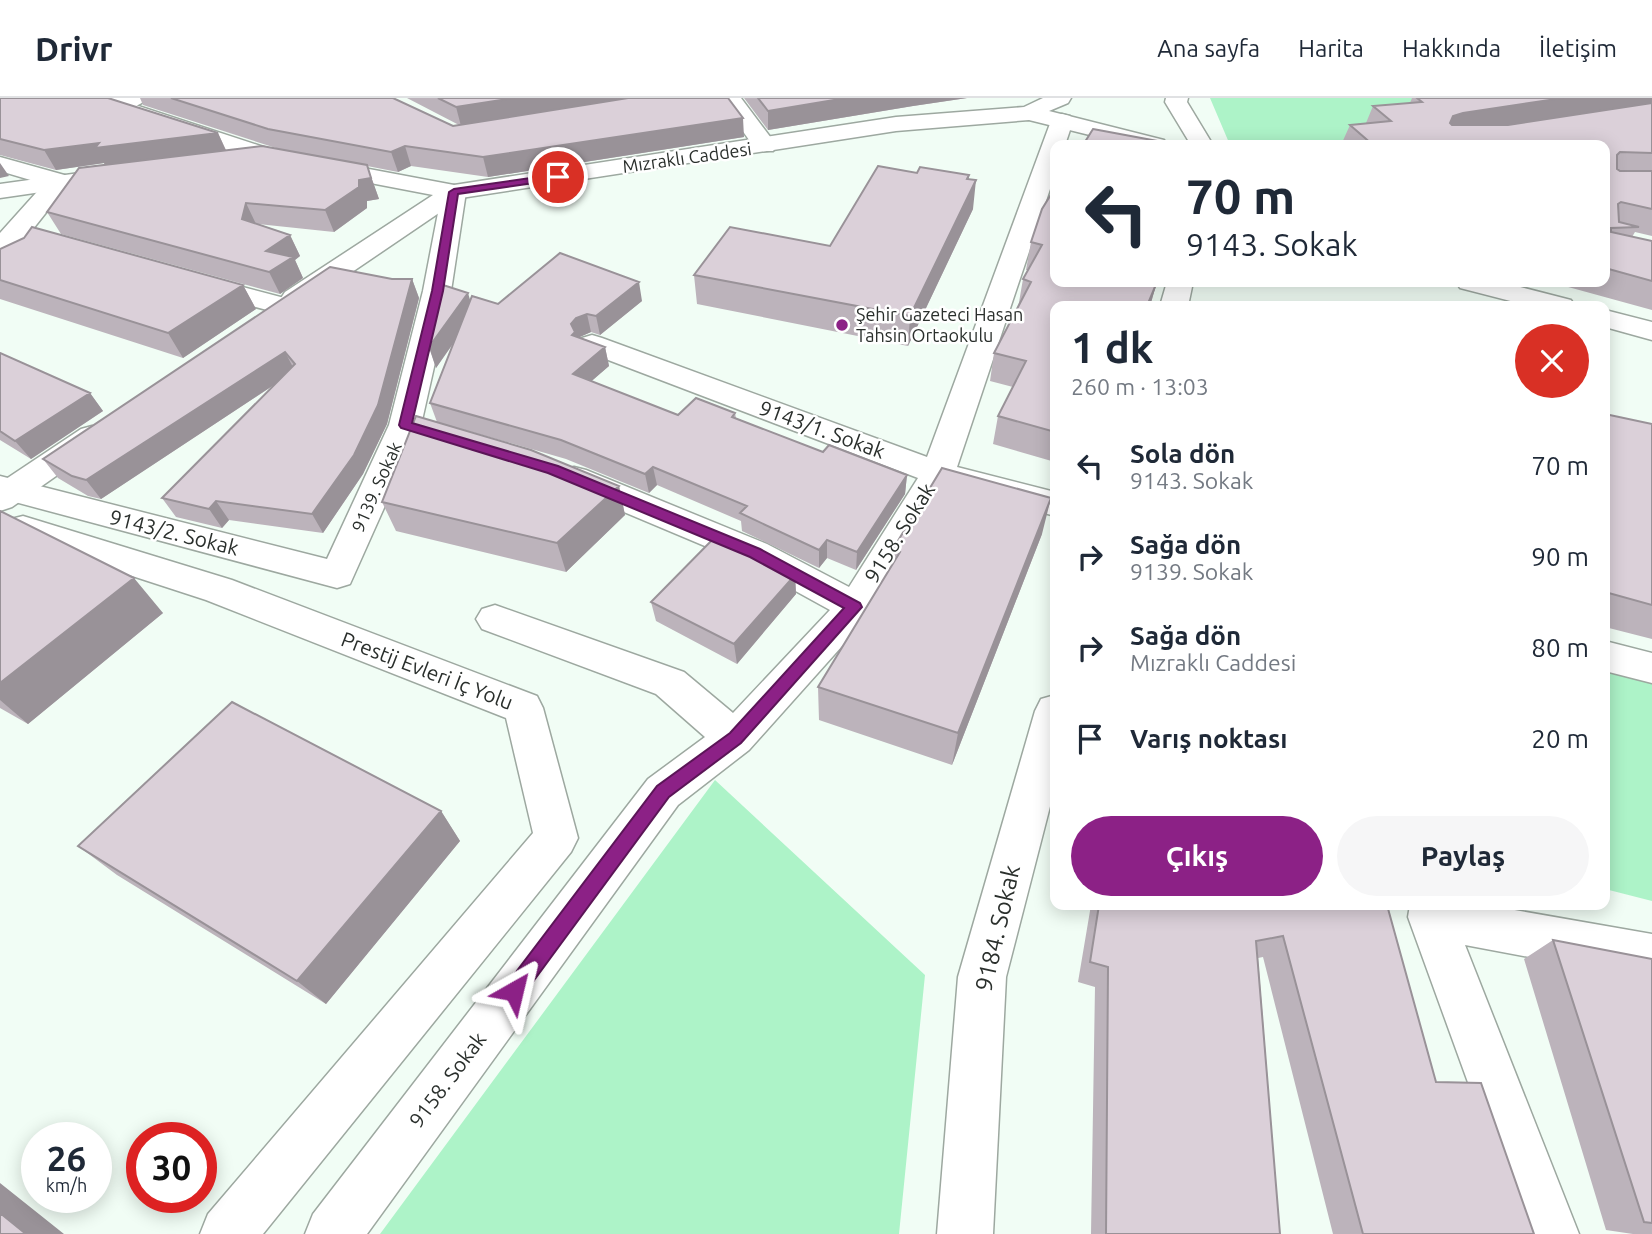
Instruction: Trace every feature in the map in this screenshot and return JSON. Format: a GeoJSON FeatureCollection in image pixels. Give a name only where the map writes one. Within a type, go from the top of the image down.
{"type":"FeatureCollection","features":[{"type":"Feature","properties":{"kind":"street"},"geometry":{"type":"LineString","coordinates":[[92,98],[125,101],[271,157]]}},
{"type":"Feature","properties":{"kind":"street"},"geometry":{"type":"LineString","coordinates":[[730,98],[765,146]]}},
{"type":"Feature","properties":{"kind":"street"},"geometry":{"type":"LineString","coordinates":[[1177,98],[1176,102],[1199,140]]}},
{"type":"Feature","properties":{"kind":"street"},"geometry":{"type":"LineString","coordinates":[[1061,109],[1143,140]]}},
{"type":"Feature","properties":{"kind":"street","name":"Mızraklı Caddesi"},"geometry":{"type":"LineString","coordinates":[[271,157],[454,192],[897,124],[1061,109]]}},
{"type":"Feature","properties":{"kind":"street","name":"9158. Sokak"},"geometry":{"type":"LineString","coordinates":[[1051,140],[1061,109]]}},
{"type":"Feature","properties":{"kind":"street","name":"9158. Sokak"},"geometry":{"type":"LineString","coordinates":[[332,1234],[663,792],[736,738],[855,607],[938,473],[1050,142]]}},
{"type":"Feature","properties":{"kind":"street"},"geometry":{"type":"LineString","coordinates":[[218,163],[271,157]]}},
{"type":"Feature","properties":{"kind":"street"},"geometry":{"type":"LineString","coordinates":[[0,164],[59,181]]}},
{"type":"Feature","properties":{"kind":"street"},"geometry":{"type":"LineString","coordinates":[[0,191],[59,181],[152,171]]}},
{"type":"Feature","properties":{"kind":"street"},"geometry":{"type":"LineString","coordinates":[[8,238],[59,181]]}},
{"type":"Feature","properties":{"kind":"street"},"geometry":{"type":"LineString","coordinates":[[248,330],[454,192]]}},
{"type":"Feature","properties":{"kind":"street","name":"9139. Sokak"},"geometry":{"type":"LineString","coordinates":[[337,575],[417,429],[454,192]]}},
{"type":"Feature","properties":{"kind":"street"},"geometry":{"type":"LineString","coordinates":[[8,238],[96,254]]}},
{"type":"Feature","properties":{"kind":"street"},"geometry":{"type":"LineString","coordinates":[[176,277],[282,306]]}},
{"type":"Feature","properties":{"kind":"street"},"geometry":{"type":"LineString","coordinates":[[1489,287],[1542,301]]}},
{"type":"Feature","properties":{"kind":"street"},"geometry":{"type":"LineString","coordinates":[[1610,319],[1652,331]]}},
{"type":"Feature","properties":{"kind":"street","name":"9143/1. Sokak"},"geometry":{"type":"LineString","coordinates":[[592,344],[938,473],[1050,503]]}},
{"type":"Feature","properties":{"kind":"street"},"geometry":{"type":"LineString","coordinates":[[4,492],[113,422]]}},
{"type":"Feature","properties":{"kind":"street"},"geometry":{"type":"LineString","coordinates":[[541,466],[755,553],[855,607]]}},
{"type":"Feature","properties":{"kind":"street","name":"9143/2. Sokak"},"geometry":{"type":"LineString","coordinates":[[4,492],[337,575]]}},
{"type":"Feature","properties":{"kind":"street","name":"Prestij Evleri İç Yolu"},"geometry":{"type":"LineString","coordinates":[[0,545],[23,528],[219,590],[523,708],[556,838],[228,1234]]}},
{"type":"Feature","properties":{"kind":"street"},"geometry":{"type":"LineString","coordinates":[[495,619],[670,683],[736,738]]}},
{"type":"Feature","properties":{"kind":"street"},"geometry":{"type":"LineString","coordinates":[[1610,657],[1652,668]]}},
{"type":"Feature","properties":{"kind":"street","name":"9184. Sokak"},"geometry":{"type":"LineString","coordinates":[[965,1234],[982,978],[1050,729]]}},
{"type":"Feature","properties":{"kind":"street"},"geometry":{"type":"LineString","coordinates":[[1432,911],[1652,957]]}},
{"type":"Feature","properties":{"kind":"street"},"geometry":{"type":"LineString","coordinates":[[1432,911],[1551,1234]]}},
{"type":"Feature","properties":{"kind":"green space"},"geometry":{"type":"Polygon","coordinates":[[[1210,98],[1572,98],[1438,140],[1228,140],[1210,98]]]}},
{"type":"Feature","properties":{"kind":"green space"},"geometry":{"type":"Polygon","coordinates":[[[1610,672],[1652,681],[1652,901],[1610,890],[1610,672]]]}},
{"type":"Feature","properties":{"kind":"green space"},"geometry":{"type":"Polygon","coordinates":[[[715,780],[925,975],[899,1234],[380,1234],[715,780]]]}},
{"type":"Feature","properties":{"kind":"building"},"geometry":{"type":"Polygon","coordinates":[[[0,98],[108,98],[218,133],[95,148],[99,143],[44,150],[0,139],[0,98]]]}},
{"type":"Feature","properties":{"kind":"building"},"geometry":{"type":"Polygon","coordinates":[[[171,98],[393,98],[453,126],[628,98],[728,98],[743,118],[483,157],[405,146],[391,152],[268,129],[171,98]]]}},
{"type":"Feature","properties":{"kind":"building"},"geometry":{"type":"Polygon","coordinates":[[[438,98],[514,98],[456,107],[438,98]]]}},
{"type":"Feature","properties":{"kind":"building"},"geometry":{"type":"Polygon","coordinates":[[[758,98],[846,98],[768,111],[758,98]]]}},
{"type":"Feature","properties":{"kind":"building"},"geometry":{"type":"Polygon","coordinates":[[[1417,98],[1563,98],[1463,113],[1453,116],[1450,123],[1452,125],[1508,125],[1652,103],[1652,153],[1620,152],[1617,155],[1617,169],[1652,171],[1652,209],[1621,202],[1618,204],[1619,222],[1639,227],[1611,228],[1611,232],[1652,241],[1652,281],[1610,269],[1610,140],[1367,140],[1350,125],[1391,121],[1373,106],[1422,102],[1417,98]]]}},
{"type":"Feature","properties":{"kind":"building"},"geometry":{"type":"Polygon","coordinates":[[[1093,129],[1152,140],[1086,140],[1093,129]]]}},
{"type":"Feature","properties":{"kind":"building"},"geometry":{"type":"Polygon","coordinates":[[[262,146],[367,165],[371,178],[359,180],[359,187],[325,210],[246,203],[242,219],[290,235],[266,251],[293,257],[269,272],[47,212],[79,168],[262,146]]]}},
{"type":"Feature","properties":{"kind":"building"},"geometry":{"type":"Polygon","coordinates":[[[878,166],[917,173],[920,167],[969,175],[967,179],[976,180],[910,316],[694,275],[730,227],[830,246],[878,166]]]}},
{"type":"Feature","properties":{"kind":"building"},"geometry":{"type":"Polygon","coordinates":[[[1050,196],[1050,287],[1155,287],[1149,301],[1050,301],[1050,431],[998,416],[1026,361],[994,353],[1031,282],[1023,279],[1042,245],[1031,242],[1042,209],[1050,196]]]}},
{"type":"Feature","properties":{"kind":"building"},"geometry":{"type":"Polygon","coordinates":[[[32,227],[243,285],[168,333],[0,280],[0,249],[24,238],[32,227]]]}},
{"type":"Feature","properties":{"kind":"building"},"geometry":{"type":"Polygon","coordinates":[[[560,253],[639,282],[596,316],[587,314],[576,318],[571,324],[575,332],[572,335],[605,347],[573,374],[678,415],[696,398],[735,413],[732,417],[823,452],[829,445],[907,475],[857,552],[827,540],[819,550],[740,513],[747,506],[653,467],[645,474],[561,440],[430,403],[472,296],[498,304],[560,253]]]}},
{"type":"Feature","properties":{"kind":"building"},"geometry":{"type":"Polygon","coordinates":[[[330,267],[392,279],[412,279],[378,405],[354,455],[312,514],[216,501],[209,509],[162,498],[295,364],[285,352],[86,480],[72,476],[43,459],[330,267]]]}},
{"type":"Feature","properties":{"kind":"building"},"geometry":{"type":"Polygon","coordinates":[[[443,285],[468,293],[429,347],[443,285]]]}},
{"type":"Feature","properties":{"kind":"building"},"geometry":{"type":"Polygon","coordinates":[[[0,353],[90,393],[15,441],[0,431],[0,353]]]}},
{"type":"Feature","properties":{"kind":"building"},"geometry":{"type":"Polygon","coordinates":[[[1610,415],[1652,424],[1652,605],[1610,593],[1610,415]]]}},
{"type":"Feature","properties":{"kind":"building"},"geometry":{"type":"Polygon","coordinates":[[[416,416],[531,450],[619,486],[557,543],[382,502],[416,416]]]}},
{"type":"Feature","properties":{"kind":"building"},"geometry":{"type":"Polygon","coordinates":[[[942,468],[1050,498],[958,733],[818,687],[900,552],[893,549],[942,468]]]}},
{"type":"Feature","properties":{"kind":"building"},"geometry":{"type":"Polygon","coordinates":[[[0,511],[134,578],[0,683],[0,511]]]}},
{"type":"Feature","properties":{"kind":"building"},"geometry":{"type":"Polygon","coordinates":[[[717,535],[795,575],[734,644],[651,602],[717,535]]]}},
{"type":"Feature","properties":{"kind":"building"},"geometry":{"type":"Polygon","coordinates":[[[232,702],[441,811],[297,981],[78,846],[232,702]]]}},
{"type":"Feature","properties":{"kind":"building"},"geometry":{"type":"Polygon","coordinates":[[[1098,910],[1388,910],[1436,1082],[1481,1083],[1534,1234],[1363,1234],[1283,936],[1256,941],[1280,1234],[1106,1234],[1108,967],[1090,962],[1098,910]]]}},
{"type":"Feature","properties":{"kind":"building"},"geometry":{"type":"Polygon","coordinates":[[[1553,940],[1652,959],[1652,1223],[1644,1222],[1553,940]]]}},
{"type":"Feature","properties":{"kind":"building"},"geometry":{"type":"Polygon","coordinates":[[[0,1213],[26,1234],[0,1234],[0,1213]]]}},
{"type":"Feature","properties":{"kind":"place","name":"Şehir Gazeteci Hasan Tahsin Ortaokulu"},"geometry":{"type":"Point","coordinates":[842,325]}},
{"type":"Feature","properties":{"kind":"route"},"geometry":{"type":"LineString","coordinates":[[514,991],[663,792],[736,738],[855,607],[755,553],[553,470],[405,425],[437,291],[454,192],[558,177]]}}]}
